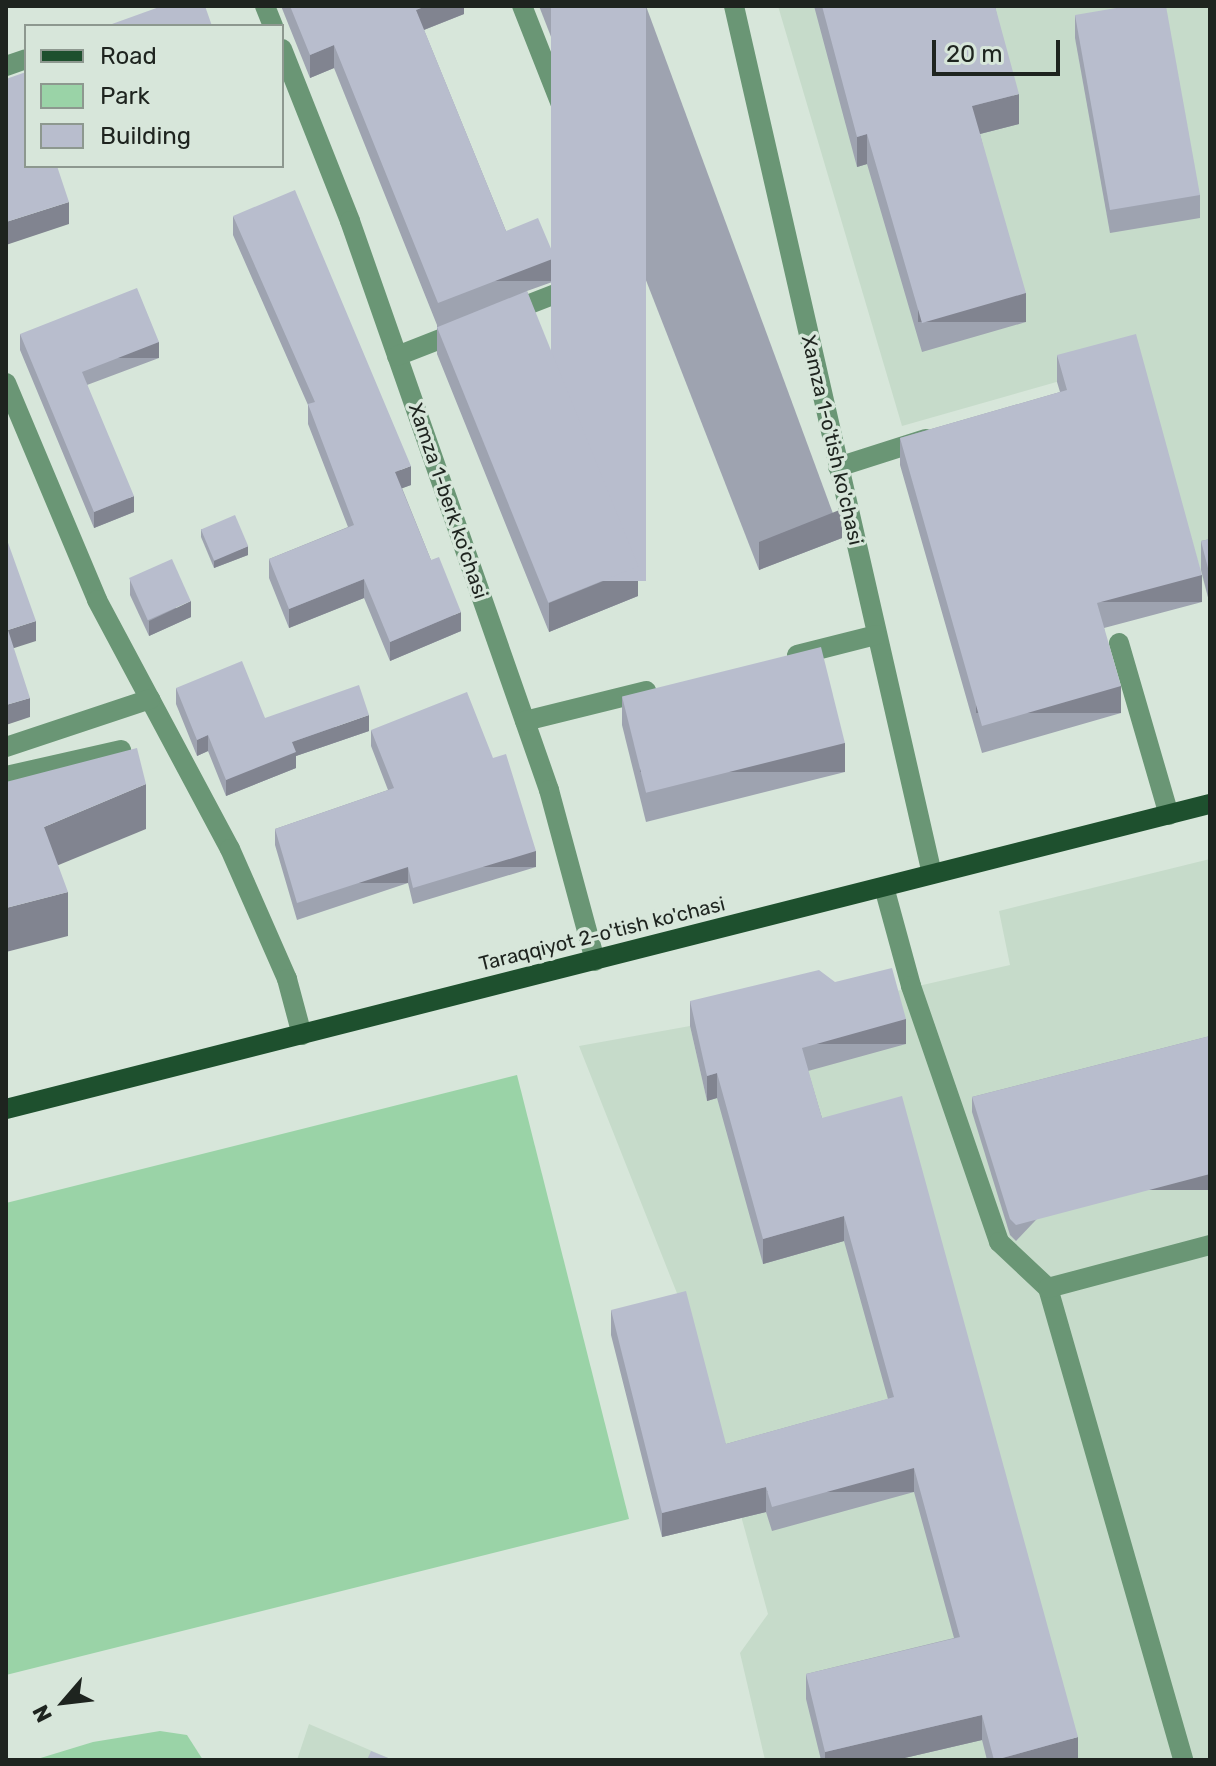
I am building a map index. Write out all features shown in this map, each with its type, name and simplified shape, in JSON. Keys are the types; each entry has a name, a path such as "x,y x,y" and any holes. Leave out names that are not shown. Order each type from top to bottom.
{"main road":[{"name":"Taraqqiyot 2-o'tish ko'chasi","path":"6,1109 1210,804"}],"lane":[{"path":"397,356 625,267 522,6"},
{"name":"Xamza 1-o'tish ko'chasi","path":"734,6 932,874"},
{"name":"Xamza 1-berk ko'chasi","path":"284,54 397,356 525,721 595,961"},
{"path":"6,383 97,600 230,849 287,979 302,1035"},
{"path":"838,467 945,434"},
{"path":"770,661 876,635"},
{"path":"1119,643 1169,815"},
{"path":"525,721 663,687"},
{"path":"6,747 150,699"},
{"path":"6,776 121,750"},
{"path":"884,887 911,986 999,1242 1048,1288 1183,1760"},
{"path":"1048,1288 1210,1245"}],"shaded area":[{"path":"778,6 1210,6 1210,605 1141,358 902,426"},
{"path":"1210,859 1210,1760 765,1760 740,1653 768,1614 686,1316 579,1046 690,1026 707,1101 849,1058 892,992 1010,965 999,911"},
{"path":"309,1724 393,1760 297,1760"}],"green space":[{"path":"517,1075 629,1519 6,1675 6,1203"},
{"path":"160,1731 187,1735 203,1760 34,1760 93,1742"}],"building":[{"path":"162,6 205,6 211,24 112,24"},
{"path":"290,6 426,6 416,10 506,231 538,218 555,258 438,303 334,45 310,55"},
{"path":"551,6 646,6 646,581 551,581"},
{"path":"822,6 995,6 1019,94 972,106 1026,293 922,323 867,134 857,137"},
{"path":"1128,6 1166,6 1200,195 1110,210 1075,15"},
{"path":"24,73 24,168 58,168 69,202 6,222 6,79"},
{"path":"295,190 411,466 395,472 431,560 439,557 461,612 390,642 364,579 289,609 269,559 354,525 308,404 315,402 233,216"},
{"path":"137,288 159,342 82,372 134,496 94,512 20,334"},
{"path":"527,291 638,566 548,603 437,327"},
{"path":"1136,334 1202,575 1097,603 1121,686 982,726 900,438 1067,390 1057,355"},
{"path":"235,515 248,546 214,561 201,529"},
{"path":"6,537 36,621 8,630 30,698 6,705"},
{"path":"1210,539 1210,576 1201,541"},
{"path":"172,559 191,601 148,620 129,578"},
{"path":"821,647 845,743 646,793 622,697"},
{"path":"242,661 265,718 359,685 369,715 292,742 296,752 226,780 208,735 197,740 176,688"},
{"path":"467,692 493,758 506,754 536,851 413,888 408,867 297,903 275,829 394,788 371,730"},
{"path":"137,748 146,784 44,827 68,892 6,908 6,782"},
{"path":"892,968 906,1019 802,1048 822,1118 902,1096 1078,1737 995,1760 982,1715 825,1752 806,1674 960,1637 914,1468 772,1507 766,1487 662,1513 611,1310 686,1291 726,1444 894,1397 844,1216 763,1239 717,1073 707,1076 690,1001 819,970 835,982"},
{"path":"1210,1036 1210,1174 1016,1225 1010,1219 972,1097"},
{"path":"371,1751 393,1760 367,1760"}]}
